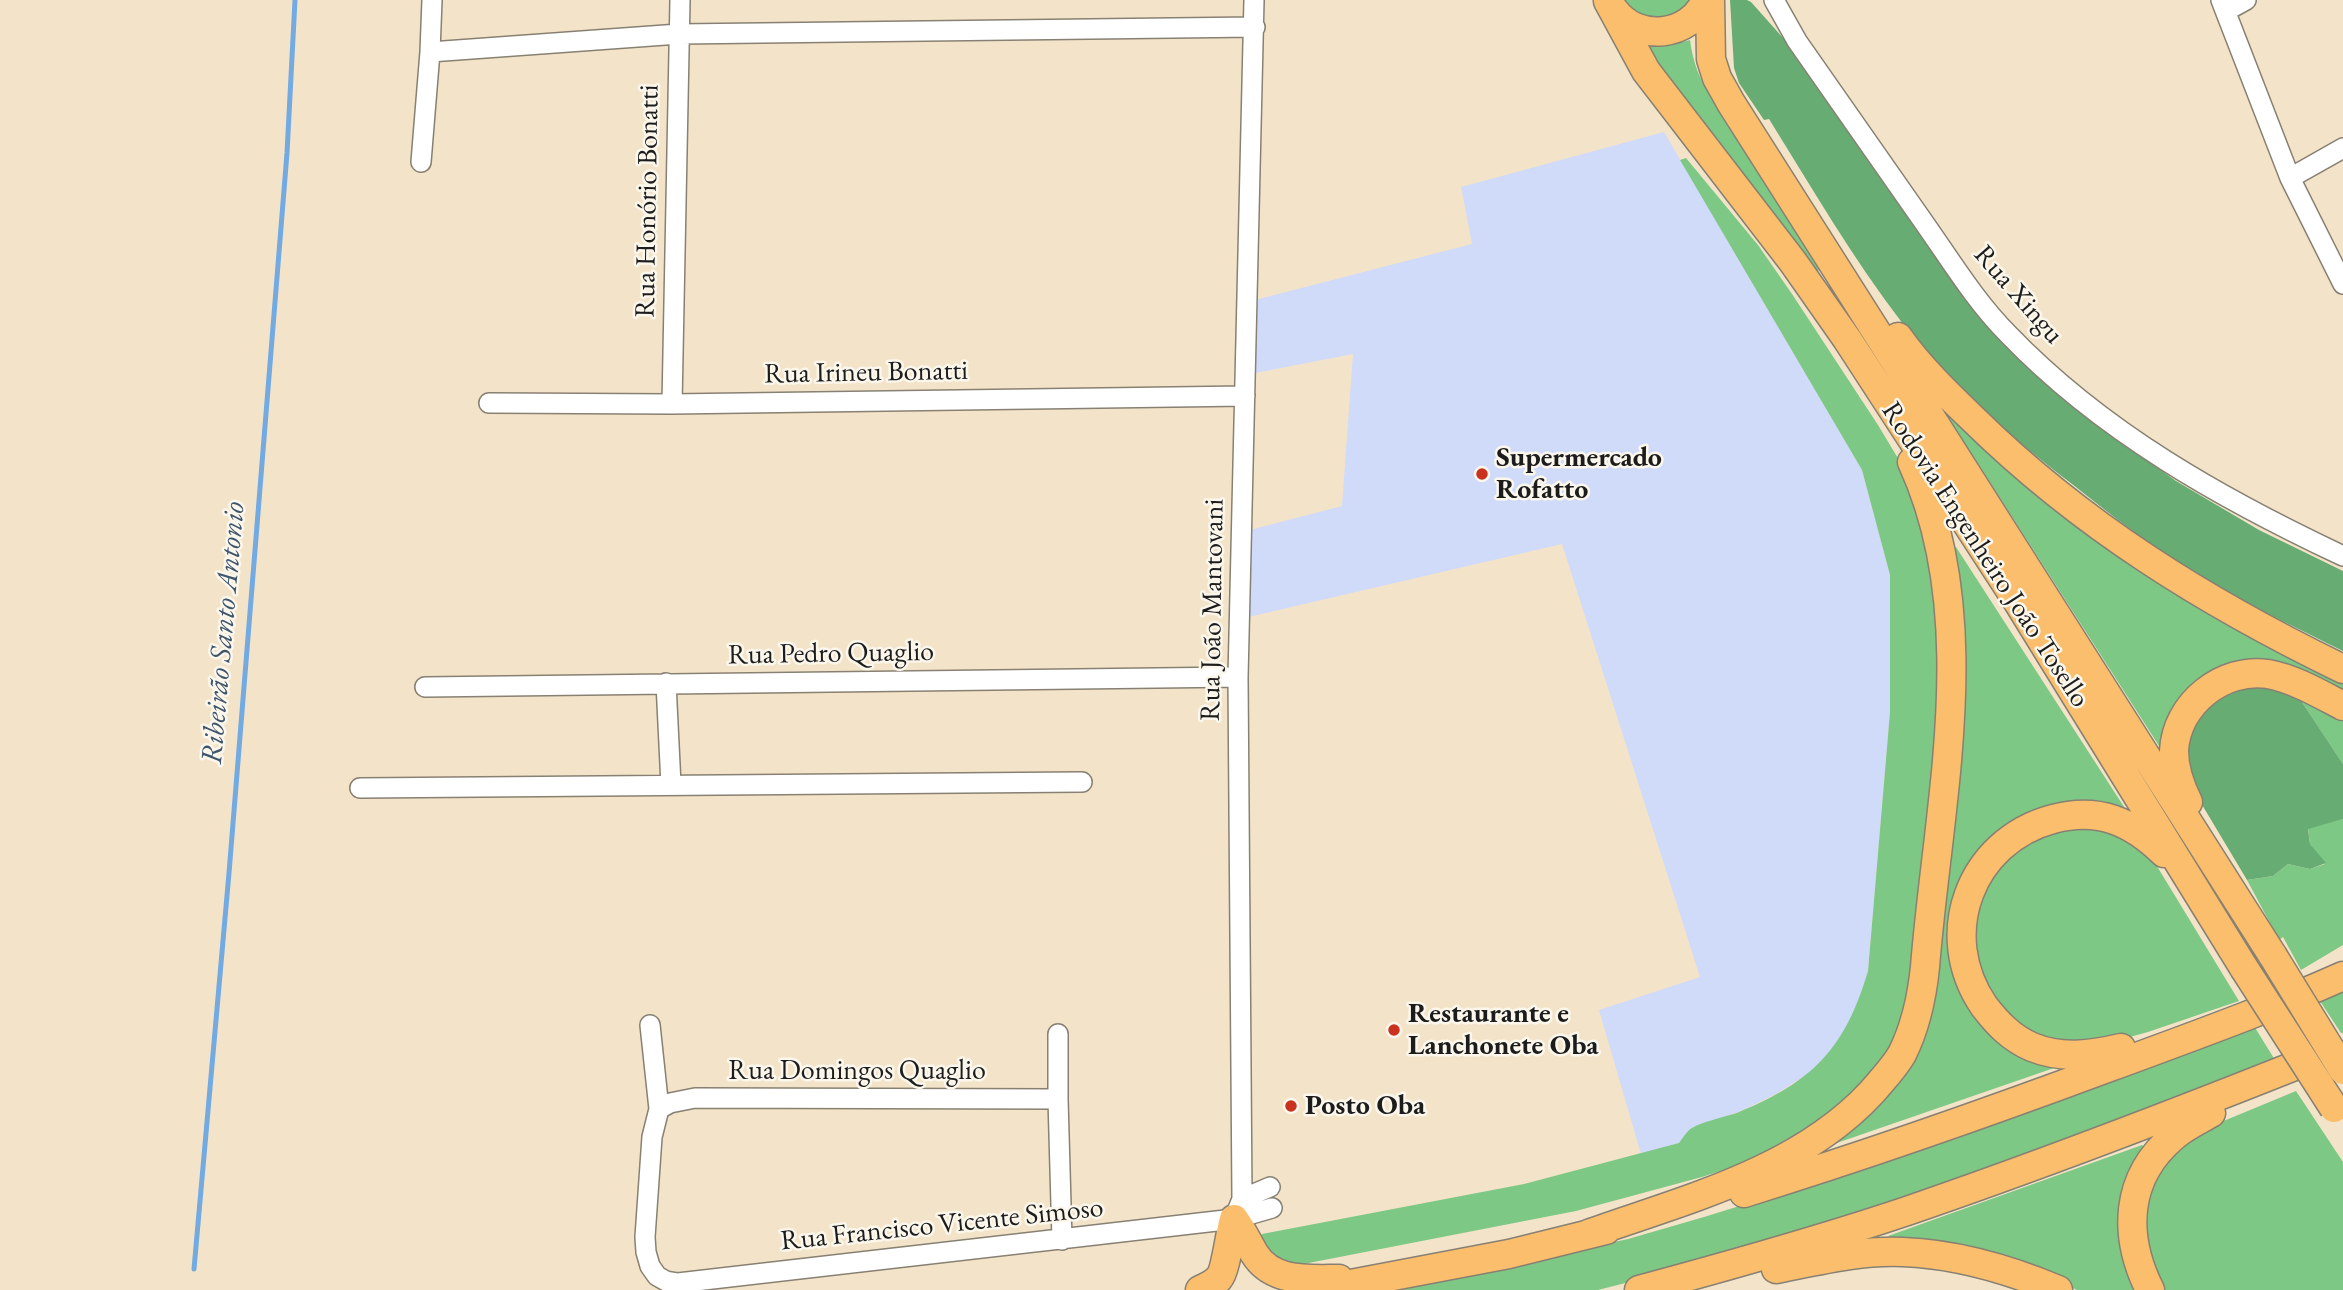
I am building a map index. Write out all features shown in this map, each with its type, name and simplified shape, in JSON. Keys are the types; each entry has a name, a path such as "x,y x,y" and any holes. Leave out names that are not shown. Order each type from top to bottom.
{"highway":[{"name":"Rodovia Engenheiro João Tosello","path":"1608,1 1629,24 1657,32 1671,31 1684,25 1696,16 1708,0"},
{"name":"Rodovia Engenheiro João Tosello","path":"1708,0 1711,59 1717,78 2343,1070"},
{"name":"Rodovia Engenheiro João Tosello","path":"1608,1 1646,71 1793,262 1847,339 2018,602 2338,1115"},
{"path":"1766,157 1906,349 1959,405 2029,472 2141,557 2281,639 2343,670"},
{"path":"1588,1234 1724,1185 1771,1165 1813,1142 1840,1122 1882,1080 1901,1056 1913,1029 1926,967 1949,727 1952,642 1949,609 1932,510 1900,437 1847,339"},
{"path":"2266,945 2183,791 2175,770 2174,749 2179,731 2186,713 2212,685 2250,674 2267,674 2291,681 2343,706"},
{"path":"2227,940 2168,857 2146,836 2123,822 2095,814 2068,815 2040,822 2014,835 1994,852 1979,872 1967,897 1962,922 1962,947 1968,973 1979,998 2011,1036 2033,1048 2057,1054 2086,1056 2239,1020"},
{"path":"1318,1290 1509,1254 1706,1205 2016,1102 2239,1020 2342,977"},
{"path":"1639,1290 1806,1243 1903,1212 2103,1140 2343,1047"},
{"path":"2150,1290 2137,1258 2131,1219 2134,1195 2150,1163 2175,1135 2283,1071"},
{"path":"1238,1209 1254,1254 1267,1268 1292,1279 1377,1279"},
{"path":"1200,1290 1219,1278 1224,1269 1228,1239 1238,1209"},
{"path":"1674,1290 1825,1259 1901,1252 1938,1255 1988,1265 2058,1290"}],"street":[{"path":"421,162 432,0"},
{"name":"Rua Honório Bonatti","path":"672,404 680,0"},
{"name":"Rua João Mantovani","path":"1238,1209 1238,677 1254,0"},
{"name":"Rua Xingu","path":"1774,0 1797,41 1967,284 2006,333 2053,377 2127,434 2180,470 2272,522 2343,556"},
{"path":"2246,0 2223,6 2290,178 2343,284"},
{"path":"430,52 679,34 1255,26"},
{"path":"2290,178 2343,148"},
{"name":"Rua Irineu Bonatti","path":"489,403 672,404 1245,396"},
{"name":"Rua Pedro Quaglio","path":"425,687 1238,677"},
{"path":"666,684 671,785"},
{"path":"360,788 1082,782"},
{"path":"650,1025 659,1109"},
{"path":"1058,1034 1062,1240"},
{"name":"Rua Domingos Quaglio","path":"659,1109 670,1103 695,1098 1058,1099"},
{"name":"Rua Francisco Vicente Simoso","path":"659,1109 652,1137 645,1237 648,1260 657,1276 666,1281 678,1283 1062,1240 1238,1209"},
{"path":"1238,1209 1270,1187"},
{"path":"1238,1209 1272,1208"}],"shaded area":[{"path":"1664,132 1862,470 1890,575 1890,712 1868,971 1858,1005 1845,1030 1825,1059 1811,1072 1776,1094 1741,1111 1690,1129 1679,1143 1641,1154 1599,1010 1700,977 1562,544 1240,619 1242,532 1342,506 1353,354 1245,375 1247,302 1472,244 1461,187"}],"green space":[{"path":"1620,0 1695,0 1680,16 1640,19"},
{"path":"1730,0 1751,2 1784,39 1981,319 2022,362 2106,431 2176,481 2259,530 2343,571 2343,651 2223,590 2154,546 2026,448 1982,410 1941,369 1903,324 1867,274 1769,119 1764,120 1739,83 1734,68"},
{"path":"1690,40 1703,84 1822,269 1815,272 1646,48 1648,45 1663,47"},
{"path":"1686,158 1758,245 1878,425 1902,465 1928,538 1943,674 1907,1014 1891,1050 1869,1083 1807,1134 1751,1161 1576,1211 1288,1267 1263,1247 1262,1234 1524,1184 1679,1143 1693,1127 1739,1112 1765,1100 1807,1074 1837,1041 1859,998 1868,971 1890,712 1890,575 1862,470 1680,160"},
{"path":"1929,387 1965,420 2343,677 2343,696 2290,671 2161,749"},
{"path":"1956,547 2128,813 1995,842 1956,971 2057,1067 1831,1145 1853,1126 1909,1055 1951,555"},
{"path":"2262,685 2296,693 2343,764 2343,819 2308,829 2310,844 2326,863 2310,869 2288,864 2273,876 2247,880 2192,788 2185,769 2192,726 2204,709 2228,691"},
{"path":"2296,693 2343,717 2343,764"},
{"path":"2343,819 2343,945 2301,970 2283,937 2279,940 2247,880 2273,876 2288,864 2310,869 2325,864 2310,844 2308,828"},
{"path":"2077,828 2120,835 2152,858 2239,1001 2104,1044 2051,1044 2004,1018 1970,951 1980,898 1991,877 2021,847 2058,831"},
{"path":"2343,986 2343,1033 2341,1033 2318,998"},
{"path":"2254,1026 2275,1060 2105,1128 1852,1215 1645,1278 1598,1290 1377,1290 1628,1239 1704,1217 2014,1118"},
{"path":"2296,1091 2343,1162 2343,1290 2160,1290 2139,1232 2152,1176 2197,1132"},
{"path":"2142,1145 2149,1150 2138,1290 2077,1290 2036,1271 1894,1241 1888,1236"}],"waterway":[{"name":"Ribeirão Santo Antonio","path":"194,1269 287,153 295,0"}],"place":[{"name":"Supermercado Rofatto","path":"1482,474"},
{"name":"Restaurante e Lanchonete Oba","path":"1394,1030"},
{"name":"Posto Oba","path":"1291,1106"}]}
